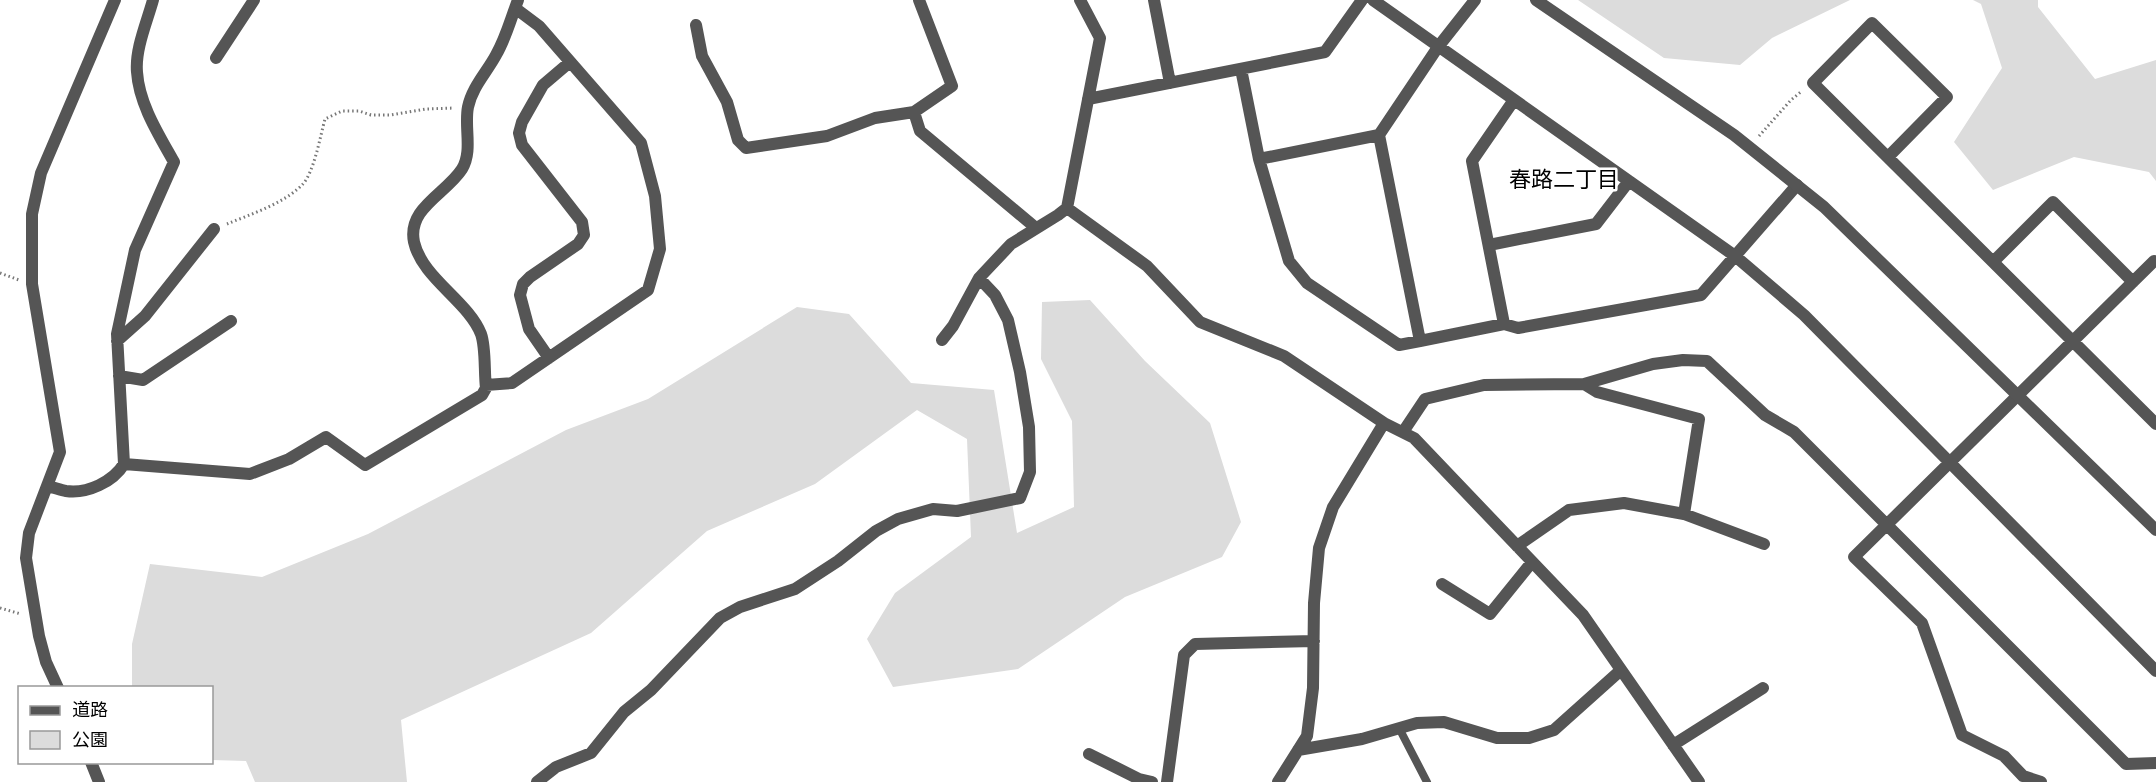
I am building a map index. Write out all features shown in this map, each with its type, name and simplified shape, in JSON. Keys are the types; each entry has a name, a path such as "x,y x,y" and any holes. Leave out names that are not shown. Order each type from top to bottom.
{"street":[{"path":"58,686 46,662 26,558 29,532 60,452 32,284 32,214 41,173 115,0"},
{"path":"47,486 67,491 91,488 119,473 124,464 117,334 135,250 174,162 154,126 142,95 137,72 139,54 153,0"},
{"path":"216,58 254,0"},
{"path":"696,25 702,56 727,102 738,140 746,148 827,136 875,118 914,112 952,86 919,0"},
{"path":"942,340 953,326 979,278 1011,244 1066,208 1100,38 1080,0"},
{"path":"1154,0 1170,83"},
{"path":"1088,99 1325,52 1362,0"},
{"path":"1373,0 1735,256 1804,315 2156,671"},
{"path":"1420,341 1379,135 1438,46 1475,0"},
{"path":"1536,0 1750,146 1824,207 2156,530"},
{"path":"124,464 250,474 289,459 326,437 365,465 482,395 486,385 481,335 474,322 423,262 414,242 415,226 419,213 462,170 467,156 468,108 472,94 497,53 517,4 641,143 656,196 660,249 648,290 512,383 486,385"},
{"path":"1888,157 1947,97 1872,23 1813,83 2156,424"},
{"path":"549,358 529,329 520,295 523,284 578,244 584,235 582,222 522,145 519,133 522,122 543,85 570,62"},
{"path":"1241,69 1259,159 1289,261 1307,283 1399,345 1504,324 1518,328 1701,295 1797,185"},
{"path":"1504,324 1472,160 1514,100"},
{"path":"914,112 920,131 1036,228"},
{"path":"1259,159 1379,135"},
{"path":"1489,245 1596,224 1629,181"},
{"path":"1993,262 2053,202 2133,282"},
{"path":"1066,208 1147,266 1200,322 1284,356 1384,423 1414,438 1582,615 1699,782"},
{"path":"117,341 146,316 214,229"},
{"path":"2041,782 2022,776 2004,756 1962,735 1922,623 1854,557 2154,261"},
{"path":"537,782 556,767 591,753 624,712 651,690 720,618 740,607 795,589 838,561 876,531 898,519 933,509 957,511 1020,498 1030,472 1029,427 1020,372 1008,320 995,295 979,278"},
{"path":"119,376 143,380 231,321"},
{"path":"1403,432 1425,399 1484,385 1584,384 1653,364 1683,360 1707,361 1765,415 1794,432 2126,764 2156,763"},
{"path":"1584,384 1597,392 1699,419 1684,514"},
{"path":"1278,782 1307,736 1313,688 1314,603 1319,548 1333,507 1384,423"},
{"path":"1517,546 1569,510 1624,503 1684,514 1764,544"},
{"path":"1442,584 1490,614 1532,561"},
{"path":"1167,782 1184,655 1196,644 1314,641"},
{"path":"1298,750 1362,739 1418,723 1444,722 1497,738 1529,738 1554,730 1621,670"},
{"path":"1673,745 1763,688"},
{"path":"1089,754 1139,779 1152,782"},
{"path":"92,764 101,782"}],"lane":[{"path":"1399,728 1427,782"}],"path":[{"path":"1750,146 1791,100 1813,83"},
{"path":"214,229 255,213 285,197 303,184 313,163 325,119 342,111 391,115 426,109 468,108"},
{"path":"0,608 36,619"}],"green space":[{"path":"1578,0 1850,0 1772,38 1740,65 1664,58"},
{"path":"1973,0 2038,0 2038,7 2095,79 2156,60 2156,181 2149,172 2074,157 1993,190 1954,142 2002,68 1981,4"},
{"path":"1090,300 1145,361 1210,423 1241,522 1222,557 1125,597 1018,669 893,687 867,639 895,593 971,537 967,439 917,410 815,484 707,531 591,633 401,720 407,782 255,782 246,761 213,760 213,686 132,686 132,644 150,564 262,577 368,534 566,430 648,399 797,307 849,314 911,383 994,390 1017,533 1074,507 1072,421 1041,359 1042,302"}],"district":[{"name":"春路二丁目","path":"1564,179"}]}
